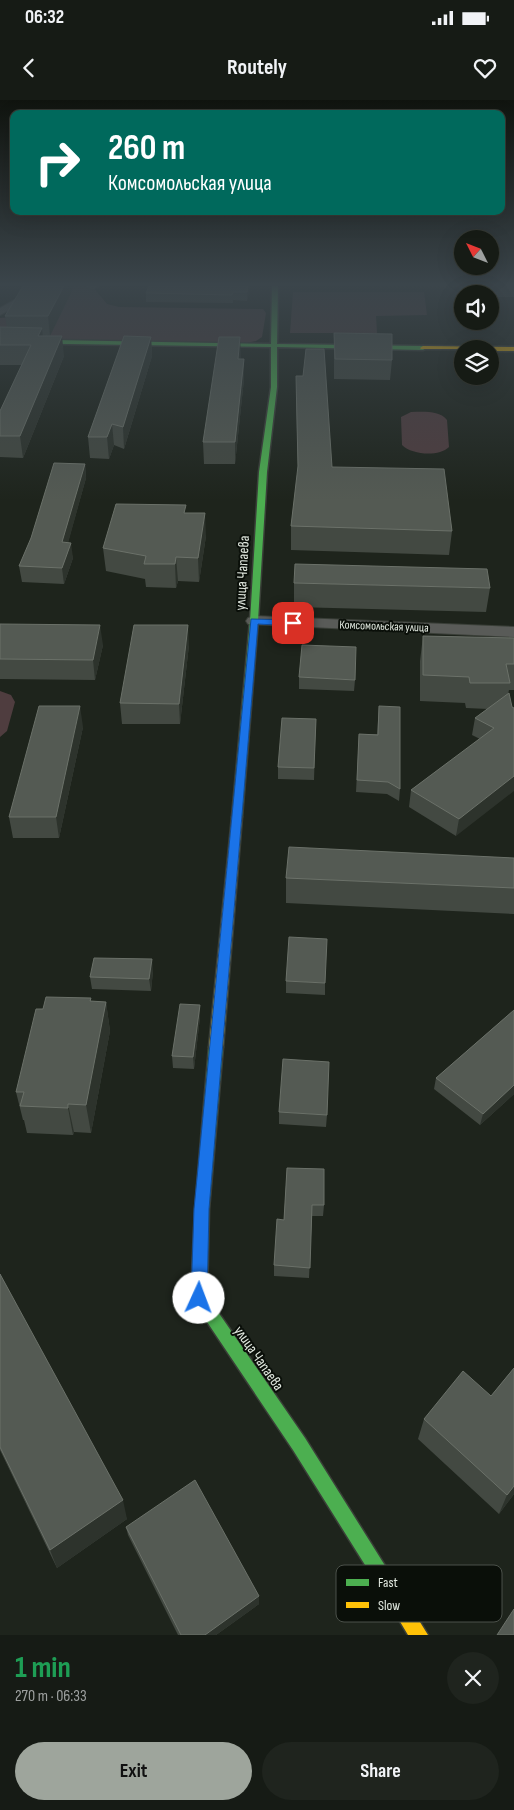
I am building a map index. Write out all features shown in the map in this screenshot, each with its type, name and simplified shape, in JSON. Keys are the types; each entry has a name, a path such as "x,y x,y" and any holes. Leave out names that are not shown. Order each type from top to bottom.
{"street":[{"name":"улица Чапаева","path":"275,358 274,387 262,472 254,621 202,1209 199,1298 299,1444 375,1565"},
{"name":"Комсомольская улица","path":"254,621 514,632"},
{"name":"улица Чапаева","path":"411,1622 419,1635"}],"shaded area":[{"path":"411,412 430,412 444,417 447,420 449,447 439,452 426,454 412,451 402,445 401,417"},
{"path":"0,691 11,695 15,702 7,731 0,737"}],"building":[{"path":"25,358 53,358 20,436 0,436 0,411"},
{"path":"116,358 145,358 123,427 112,424 107,437 88,437"},
{"path":"216,358 244,359 235,442 203,442"},
{"path":"305,358 325,358 332,467 444,469 452,531 291,526 298,466 296,376 303,376"},
{"path":"335,358 392,358 392,360"},
{"path":"54,463 85,464 62,542 71,543 62,568 19,566 31,538"},
{"path":"116,504 186,505 184,513 205,513 198,558 176,557 175,564 144,564 146,556 103,548"},
{"path":"295,564 487,569 490,588 294,583"},
{"path":"0,624 100,625 93,660 0,659"},
{"path":"134,625 188,625 179,704 120,703"},
{"path":"423,636 514,638 514,664 506,664 510,683 470,683 469,677 423,675"},
{"path":"302,645 356,647 355,680 299,677"},
{"path":"509,693 512,707 514,708 514,776 459,819 411,790 494,728 475,718"},
{"path":"39,706 80,706 56,817 9,817"},
{"path":"379,706 400,707 400,789 388,782 357,780 359,734 378,735"},
{"path":"282,718 316,719 314,768 278,767"},
{"path":"289,847 514,858 514,888 286,878"},
{"path":"289,937 327,939 325,983 286,981"},
{"path":"94,958 152,959 149,979 90,977"},
{"path":"46,997 91,998 90,1001 106,1002 86,1105 68,1104 68,1108 20,1106 24,1092 16,1092 36,1009 43,1009"},
{"path":"180,1004 200,1005 193,1057 172,1056"},
{"path":"514,1010 514,1085 483,1114 436,1078"},
{"path":"283,1059 329,1062 327,1115 279,1112"},
{"path":"287,1168 324,1169 324,1205 312,1205 310,1268 274,1265 277,1219 284,1220"},
{"path":"0,1274 123,1500 50,1550 0,1447"},
{"path":"514,1368 514,1486 507,1495 424,1419 463,1371 491,1396"},
{"path":"195,1480 259,1596 205,1635 181,1635 126,1527"},
{"path":"514,1609 514,1635 497,1635"}],"traffic: fast":[{"path":"237,817 254,621 263,472 274,387 274,358"},
{"path":"216,1047 202,1209 199,1298 299,1444 375,1565"}],"traffic: slow":[{"path":"216,1047 237,817"},
{"path":"411,1622 419,1635"}],"route":[{"path":"199,1298 202,1209 254,621 293,623"}]}
